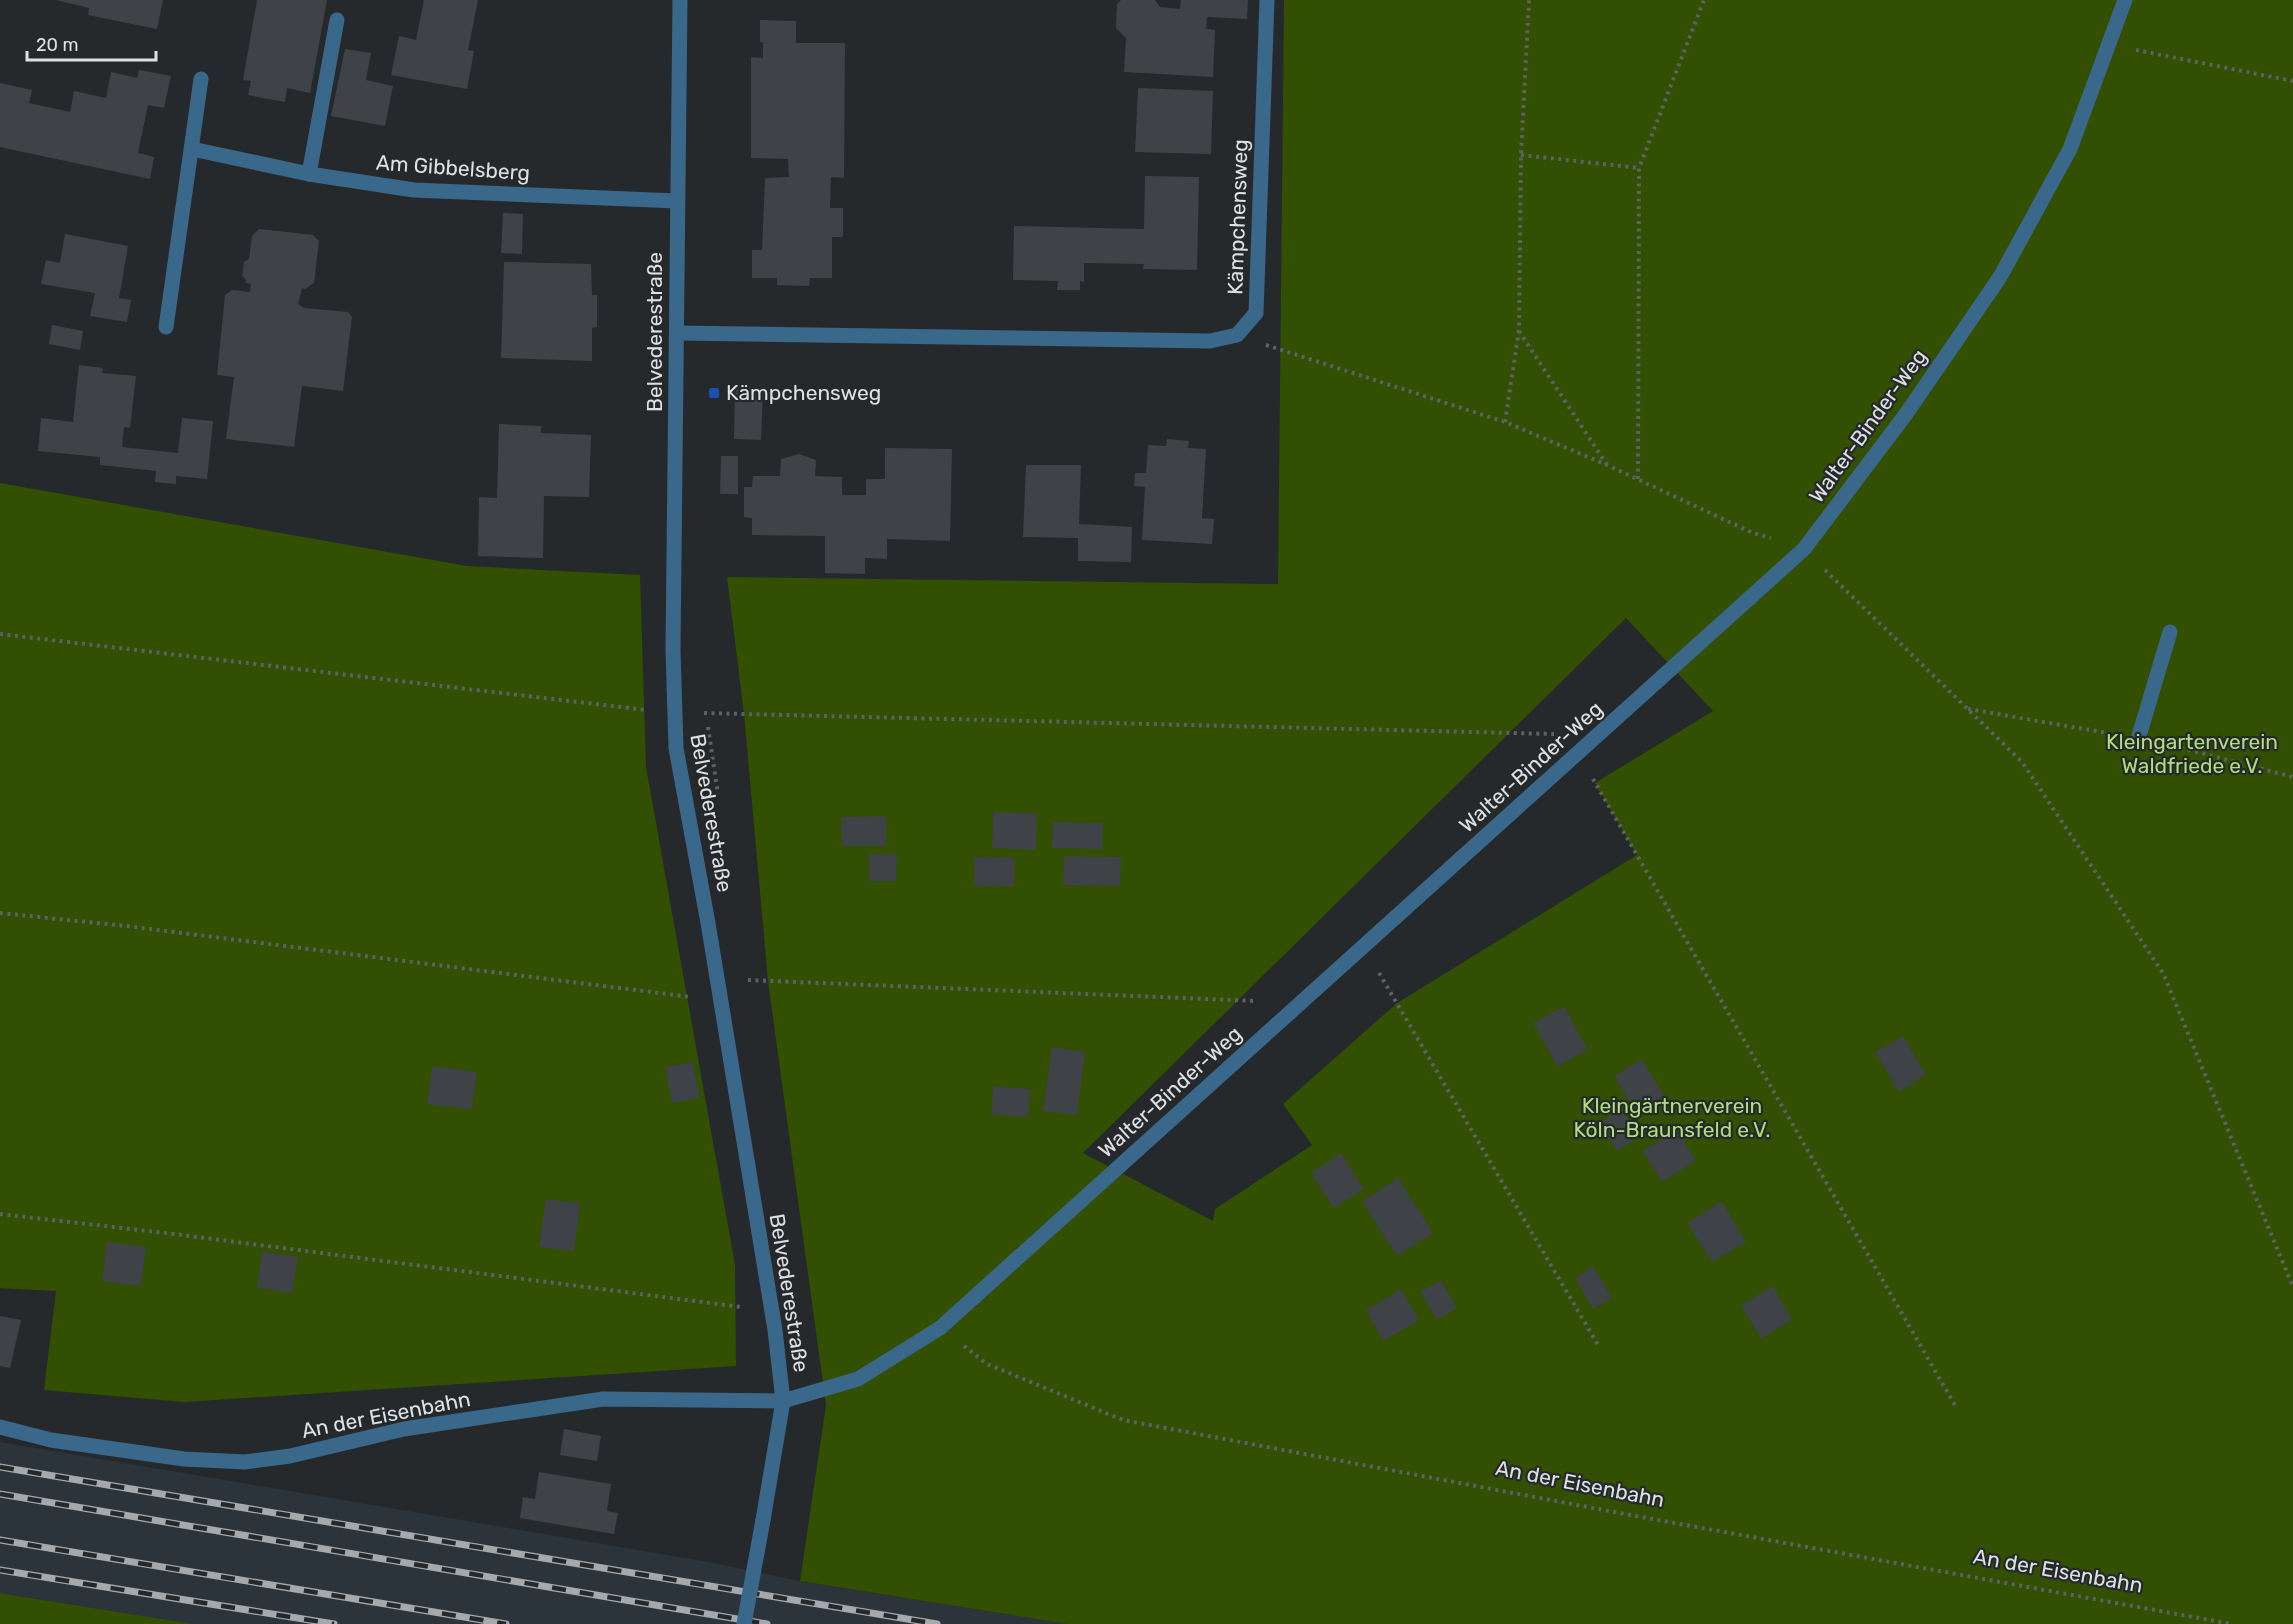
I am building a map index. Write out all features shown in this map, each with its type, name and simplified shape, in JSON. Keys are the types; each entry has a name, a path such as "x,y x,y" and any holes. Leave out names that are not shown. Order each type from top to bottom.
{"street":[{"name":"Belvederestraße","path":"680,0 673,650 676,748 721,1001 771,1310 783,1401 744,1624"},
{"name":"Kämpchensweg","path":"1237,335 1256,313 1267,0"},
{"name":"Walter-Binder-Weg","path":"783,1401 858,1378 940,1328 1804,549 1906,414 2000,277 2070,149 2125,0"},
{"path":"309,174 338,20"},
{"path":"165,327 201,79"},
{"name":"Am Gibbelsberg","path":"192,149 309,174 414,190 677,201"},
{"path":"677,333 1210,341 1237,335"},
{"path":"2138,739 2170,632"},
{"name":"An der Eisenbahn","path":"0,1427 51,1440 184,1459 245,1462 290,1456 404,1429 603,1399 783,1401"}],"path":[{"path":"1505,422 1519,330 1521,155 1528,0"},
{"path":"1638,480 1639,168 1704,0"},
{"path":"2109,45 2293,81"},
{"path":"1521,155 1639,168"},
{"path":"1519,330 1606,465"},
{"path":"1237,335 1505,422 1606,465 1753,533 1804,549 2022,762 2163,973 2293,1287"},
{"path":"0,634 675,713 1597,735"},
{"path":"1968,709 2155,741 2293,777"},
{"path":"1578,752 1956,1407"},
{"path":"0,913 162,930 721,1001"},
{"path":"1363,946 1598,1345"},
{"path":"717,979 1300,1003"},
{"path":"0,1214 186,1235 771,1310"},
{"name":"An der Eisenbahn","path":"940,1328 987,1364 1123,1420 2232,1624"}],"shaded area":[{"path":"0,1442 703,1561 800,1581 1067,1624 193,1624 0,1593"}],"green space":[{"path":"1284,0 2293,0 2293,1624 1067,1624 800,1581 826,1405 768,981 744,714 727,577 1278,584","holes":["1626,618 1713,711 1595,783 1637,855 1397,1003 1283,1104 1312,1145 1215,1209 1213,1221 1083,1153"]},
{"path":"0,483 467,566 640,575 646,767 735,1265 736,1366 184,1402 44,1390 56,1291 0,1288"},
{"path":"0,1593 193,1624 0,1624"}],"building":[{"path":"56,0 163,0 157,29 88,15 89,8"},
{"path":"257,0 327,0 310,93 287,88 285,102 248,95 251,81 243,80"},
{"path":"424,0 478,0 468,50 474,51 467,89 391,75 399,36 416,40"},
{"path":"1121,0 1155,0 1160,7 1180,9 1181,0 1248,0 1247,19 1207,17 1206,29 1215,30 1213,77 1124,72 1126,38 1116,28 1117,4"},
{"path":"760,20 796,21 796,43 845,43 844,178 831,177 830,208 843,208 843,237 832,237 832,278 810,278 809,286 777,285 777,278 752,278 752,250 762,250 765,178 789,177 788,159 751,158 751,57 763,58"},
{"path":"345,49 371,53 366,80 393,86 385,126 331,116"},
{"path":"139,70 171,76 164,108 148,105 138,153 154,157 150,179 0,147 0,83 32,90 29,103 70,112 74,91 106,98 111,72 137,78"},
{"path":"1138,88 1213,91 1211,154 1135,152"},
{"path":"1145,176 1199,177 1197,270 1143,269 1144,264 1084,263 1084,282 1080,281 1080,290 1057,290 1058,281 1013,280 1014,226 1144,229"},
{"path":"503,213 523,214 522,254 501,253"},
{"path":"259,229 313,235 319,241 314,283 305,289 302,288 298,304 304,308 348,312 352,317 343,391 302,386 294,447 226,439 234,377 217,375 225,295 232,290 250,292 251,284 246,283 242,276 244,262 249,259 252,236"},
{"path":"65,234 128,246 119,298 131,300 127,322 90,316 95,293 41,284 46,260 60,263"},
{"path":"504,262 591,264 592,295 597,295 597,327 592,328 592,361 501,358"},
{"path":"52,325 83,331 80,350 49,344"},
{"path":"79,365 103,368 102,373 136,376 130,428 124,427 122,447 178,453 182,418 213,421 207,479 176,476 176,484 155,482 156,471 100,465 100,457 38,451 41,418 73,422"},
{"path":"735,387 763,388 761,440 734,439"},
{"path":"499,424 541,426 541,433 591,435 589,497 544,496 543,558 478,556 479,497 497,498"},
{"path":"1167,439 1189,441 1188,448 1206,449 1202,518 1214,519 1212,544 1142,540 1145,487 1134,486 1135,473 1146,473 1148,445 1166,446"},
{"path":"885,448 952,449 950,541 887,539 887,559 865,558 865,574 825,573 825,536 752,535 752,518 744,517 744,487 752,487 753,476 780,476 781,459 799,454 816,460 815,476 842,477 842,495 866,495 866,479 885,479"},
{"path":"721,456 738,456 738,494 720,494"},
{"path":"1026,465 1081,465 1079,524 1132,527 1131,562 1078,561 1078,538 1023,537"},
{"path":"993,812 1037,813 1036,850 992,848"},
{"path":"886,816 886,846 842,846 841,817"},
{"path":"1053,822 1103,823 1102,849 1052,848"},
{"path":"869,854 897,854 896,881 869,881"},
{"path":"1064,856 1121,857 1120,886 1063,885"},
{"path":"974,857 1015,858 1014,887 974,886"},
{"path":"1564,1006 1588,1050 1557,1066 1533,1023"},
{"path":"1903,1036 1926,1075 1899,1092 1875,1052"},
{"path":"1052,1047 1085,1052 1077,1115 1043,1111"},
{"path":"1642,1059 1667,1101 1639,1117 1614,1076"},
{"path":"693,1062 700,1098 672,1103 665,1067"},
{"path":"432,1066 477,1072 472,1109 427,1104"},
{"path":"993,1086 1030,1089 1028,1117 991,1114"},
{"path":"1621,1109 1639,1137 1617,1151 1599,1124"},
{"path":"1677,1130 1696,1161 1662,1182 1642,1151"},
{"path":"1341,1153 1364,1189 1334,1208 1311,1173"},
{"path":"1398,1178 1433,1233 1397,1256 1362,1201"},
{"path":"546,1199 580,1203 574,1251 539,1247"},
{"path":"1722,1201 1746,1242 1712,1262 1687,1223"},
{"path":"107,1242 146,1247 141,1286 102,1281"},
{"path":"262,1251 298,1257 292,1293 257,1288"},
{"path":"1593,1266 1612,1298 1593,1309 1575,1278"},
{"path":"1441,1280 1457,1308 1437,1320 1420,1292"},
{"path":"1773,1286 1792,1320 1761,1339 1741,1305"},
{"path":"1401,1289 1419,1320 1383,1341 1366,1310"},
{"path":"0,1316 21,1320 10,1368 0,1366"},
{"path":"564,1429 601,1436 597,1461 560,1455"},
{"path":"539,1472 611,1484 607,1511 618,1513 614,1534 520,1518 523,1497 535,1499"}],"railway":[{"path":"0,1467 937,1624"},
{"path":"0,1494 767,1624"},
{"path":"0,1540 506,1624"},
{"path":"0,1570 334,1624"}],"place":[{"name":"Kämpchensweg","path":"714,393"}],"park label":[{"name":"Kleingartenverein Waldfriede e.V.","path":"2192,754"},
{"name":"Kleingärtnerverein Köln-Braunsfeld e.V.","path":"1672,1118"}]}
